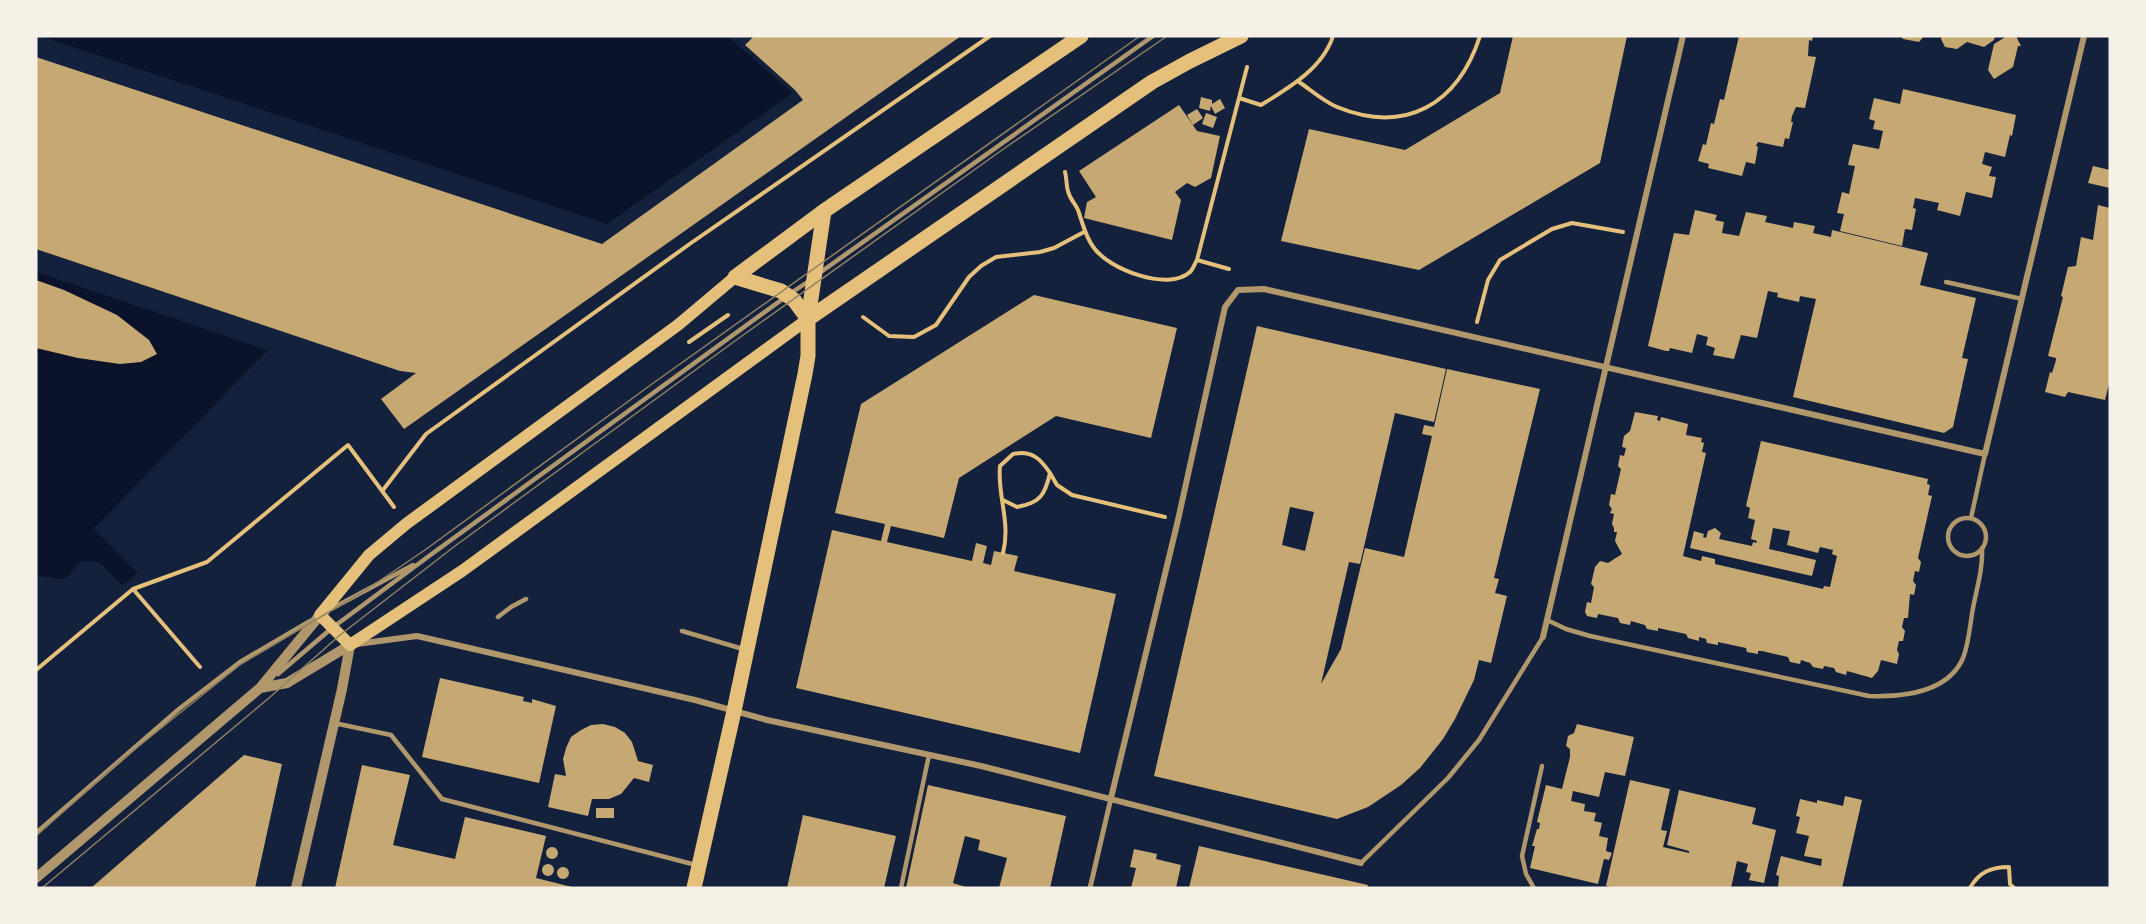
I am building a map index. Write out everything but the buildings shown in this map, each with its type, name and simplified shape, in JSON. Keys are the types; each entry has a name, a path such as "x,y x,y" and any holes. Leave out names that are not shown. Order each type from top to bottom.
{"main road":[{"path":"1081,36 824,211 735,277 678,325 406,524 369,555 320,615 350,645 462,571 808,319 1152,82 1241,36"},
{"path":"694,888 805,374 808,356 808,319 824,211"},
{"path":"735,277 759,283 788,296 808,319"}],"street":[{"path":"1543,637 1683,36"},
{"path":"1090,888 1178,520 1224,308 1238,290 1264,289 1985,454 2084,36"},
{"path":"36,878 260,688 320,615"},
{"path":"260,688 287,683 350,645 417,636 1111,798 1361,863"},
{"path":"296,888 350,645"}],"lane":[{"path":"260,688 332,628 429,556 814,277 1153,36"},
{"path":"1946,282 2022,299"},
{"path":"1971,518 1985,454"},
{"path":"1547,620 1577,633 1869,696 1892,697 1916,693 1938,684 1952,674 1962,658 1983,567 1982,548 1986,534 1983,527 1971,518 1956,521 1951,526 1948,540 1950,547 1962,556 1977,553 1982,548"},
{"path":"36,833 109,768 240,662 320,615 429,556"},
{"path":"498,617 526,599"},
{"path":"682,631 747,651"},
{"path":"1361,863 1448,778 1479,740 1543,637"},
{"path":"334,723 391,735 442,799 699,866"},
{"path":"901,888 929,755"},
{"path":"1534,888 1526,874 1522,856 1542,766"}],"path":[{"path":"383,490 426,434 691,243 990,36"},
{"path":"1239,98 1261,105 1299,82 1329,48 1333,36"},
{"path":"1299,82 1335,106 1356,113 1398,116 1419,112 1446,93 1458,81 1472,61 1480,36"},
{"path":"1065,172 1068,194 1077,208 1084,232 1096,251 1117,267 1150,278 1178,278 1190,272 1197,260 1247,68"},
{"path":"1474,337 1488,280 1500,260 1552,229 1572,223 1637,235"},
{"path":"863,317 889,336 914,337 936,325 969,277 981,266 996,257 1040,252 1054,248 1084,232"},
{"path":"1197,260 1229,269"},
{"path":"707,330 728,315"},
{"path":"36,670 133,589 207,562 348,445 394,507"},
{"path":"1003,553 1007,536 1004,500 1000,485 1000,466 1013,454 1020,452 1041,459 1058,485 1072,495 1178,520"},
{"path":"1004,500 1017,507 1031,504 1046,492 1050,472"},
{"path":"133,589 200,667"},
{"path":"1970,888 1978,877 1994,867 2008,867 2010,884 2014,888"}],"water":[{"path":"40,36 727,36 793,93 607,224"},
{"path":"36,272 268,350 94,528 138,573 122,585 99,562 81,561 65,579 36,576"}],"pier":[{"path":"38,37 607,224 604,226"},
{"path":"36,269 271,349 98,529 141,571 138,573 94,529 268,350 36,272"}],"tram line":[{"path":"36,836 120,761 241,664 366,590 425,550 652,384 1140,36"},
{"path":"42,888 269,698 340,635 455,546 739,338 1002,150 1167,36"}]}
